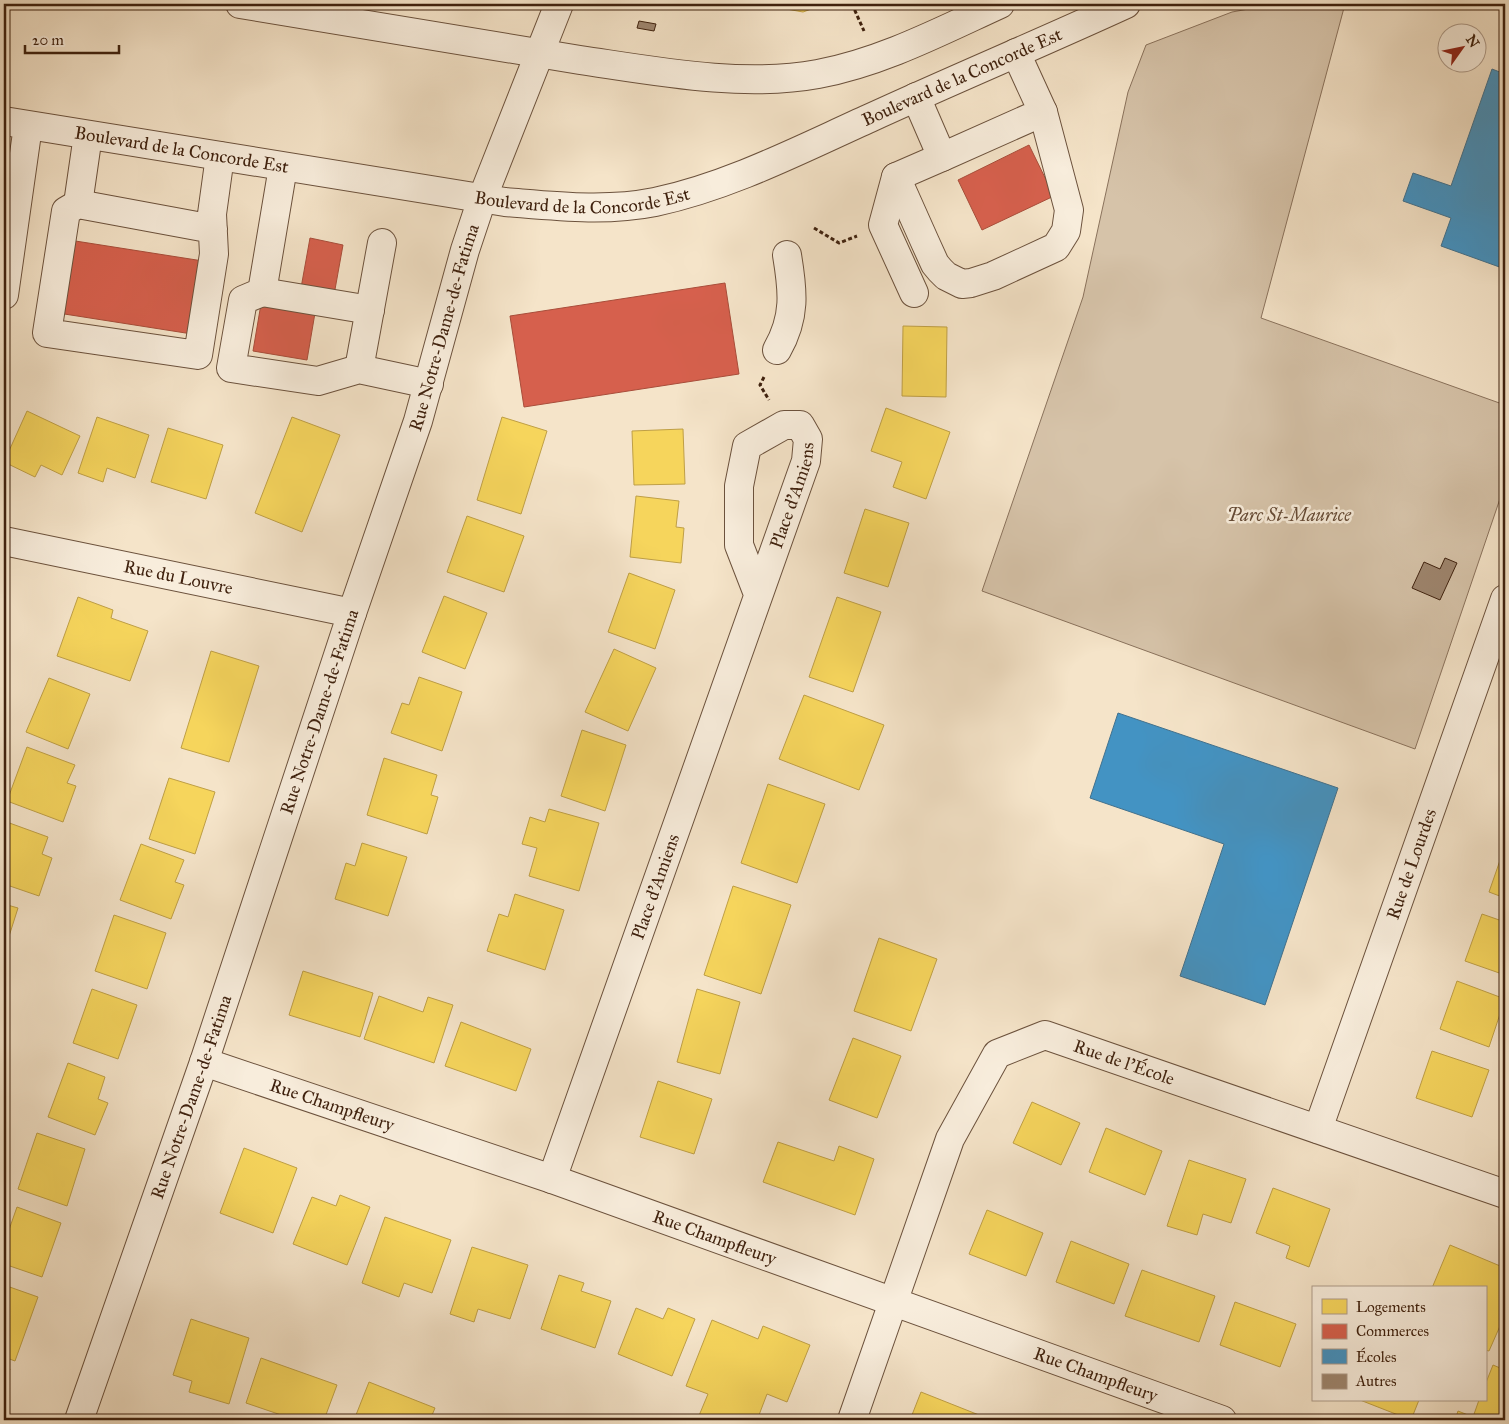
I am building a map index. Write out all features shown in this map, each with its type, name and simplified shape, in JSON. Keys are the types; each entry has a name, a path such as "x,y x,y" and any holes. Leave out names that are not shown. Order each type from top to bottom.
{"street":[{"path":"240,4 540,54 690,74 767,79 793,78 818,74 875,59 936,34 1000,4"},
{"name":"Rue Notre-Dame-de-Fatima","path":"79,1420 204,1062 352,613 405,459 429,384 465,250 482,199 559,4"},
{"name":"Boulevard de la Concorde Est","path":"16,124 482,199 561,208 592,208 654,202 684,195 752,170 1126,4"},
{"path":"896,177 935,264 946,276 962,284 972,283 993,276 1056,247 1066,231 1069,210 1067,199 1062,187 1043,112 1016,53"},
{"path":"916,97 942,157"},
{"path":"896,177 1043,112"},
{"path":"4,295 16,124"},
{"path":"78,204 88,135"},
{"path":"213,229 78,204 66,212 46,334 198,355 214,254 213,229 212,214 220,156"},
{"path":"262,292 283,167"},
{"path":"896,177 883,225 914,294"},
{"path":"359,369 382,244"},
{"path":"777,350 785,336 792,304 792,283 787,255"},
{"path":"370,310 262,292 244,300 232,368 318,382 359,369 429,384"},
{"name":"Place d'Amiens","path":"552,1179 806,461 808,438 800,426 784,424 748,446 739,486 739,545 758,594"},
{"name":"Rue du Louvre","path":"5,546 352,613"},
{"name":"Rue de Lourdes","path":"1318,1129 1505,598"},
{"name":"Rue de l'École","path":"852,1420 950,1139 997,1054 1045,1035 1505,1194"},
{"name":"Rue Champfleury","path":"204,1062 552,1179 1222,1420"}],"path":[{"path":"852,4 864,31"},
{"path":"814,228 839,243 883,225"},
{"path":"760,385 772,405"}],"green space":[{"name":"Parc St-Maurice","path":"1276,4 1345,4 1261,318 1505,405 1505,484 1415,749 982,591 1083,297 1128,92 1146,45 1232,12"}],"building: Logements":[{"path":"759,4 825,4 803,12"},
{"path":"903,326 947,327 946,397 902,396"},
{"path":"886,408 950,432 926,499 893,487 902,462 871,451"},
{"path":"27,411 80,436 62,475 41,465 35,477 4,462"},
{"path":"97,417 149,435 135,478 107,468 103,482 78,473"},
{"path":"292,417 340,435 302,532 255,513"},
{"path":"502,417 547,431 521,514 477,500"},
{"path":"168,428 223,445 206,499 151,482"},
{"path":"683,429 685,484 634,485 632,431"},
{"path":"636,496 679,501 676,527 684,528 681,563 630,557"},
{"path":"865,509 909,523 888,587 844,573"},
{"path":"467,516 524,536 504,592 447,572"},
{"path":"629,573 675,590 655,649 608,632"},
{"path":"444,596 487,613 465,669 422,652"},
{"path":"78,597 113,610 111,618 148,631 130,681 57,656"},
{"path":"837,597 881,612 853,692 809,677"},
{"path":"614,649 656,668 628,731 585,712"},
{"path":"211,651 259,666 229,762 181,748"},
{"path":"419,677 462,692 442,751 391,733 402,703 409,705"},
{"path":"49,678 90,694 68,749 26,732"},
{"path":"804,695 884,725 859,790 779,759"},
{"path":"582,730 626,745 605,811 561,796"},
{"path":"27,747 75,765 67,783 76,786 63,822 7,801"},
{"path":"384,758 437,775 431,795 438,797 427,834 367,815"},
{"path":"169,778 215,792 195,854 149,839"},
{"path":"768,784 825,804 797,883 741,863"},
{"path":"549,809 599,823 579,891 529,876 537,848 522,844 530,817 545,822"},
{"path":"4,821 48,837 42,854 52,858 39,896 4,884"},
{"path":"362,843 407,857 388,916 335,899 346,863 355,866"},
{"path":"141,844 184,860 175,882 184,885 171,919 120,900"},
{"path":"1505,846 1505,898 1489,892"},
{"path":"733,886 791,905 761,994 704,975"},
{"path":"515,894 564,910 545,970 487,951 499,914 508,917"},
{"path":"4,904 18,908 4,952"},
{"path":"1482,914 1505,922 1505,975 1465,961"},
{"path":"114,915 166,933 147,989 95,971"},
{"path":"879,938 937,959 911,1031 854,1011"},
{"path":"303,971 373,993 360,1037 289,1015"},
{"path":"1457,981 1505,999 1489,1047 1440,1029"},
{"path":"92,989 137,1005 118,1059 73,1043"},
{"path":"697,989 740,1002 720,1074 677,1062"},
{"path":"379,996 423,1012 428,997 453,1005 434,1063 364,1039"},
{"path":"461,1022 531,1049 516,1091 445,1066"},
{"path":"853,1038 901,1056 877,1118 829,1100"},
{"path":"1432,1051 1489,1070 1472,1117 1416,1098"},
{"path":"68,1063 105,1077 98,1099 108,1103 95,1135 48,1117"},
{"path":"658,1081 712,1099 694,1154 640,1137"},
{"path":"1032,1102 1080,1123 1061,1165 1013,1143"},
{"path":"1106,1128 1162,1151 1145,1195 1089,1172"},
{"path":"37,1133 85,1149 67,1206 18,1189"},
{"path":"778,1142 834,1161 839,1146 874,1159 855,1215 763,1182"},
{"path":"244,1148 297,1168 273,1233 220,1213"},
{"path":"1189,1160 1246,1179 1231,1223 1203,1214 1197,1235 1167,1226"},
{"path":"1273,1188 1330,1209 1309,1267 1286,1258 1290,1246 1256,1233"},
{"path":"340,1195 370,1207 347,1265 293,1244 312,1197 336,1206"},
{"path":"17,1207 61,1223 42,1277 4,1264 4,1244"},
{"path":"987,1210 1043,1233 1026,1276 969,1254"},
{"path":"385,1217 451,1240 432,1293 404,1283 399,1297 362,1283"},
{"path":"1071,1241 1129,1264 1114,1304 1056,1282"},
{"path":"1450,1245 1505,1268 1505,1328 1500,1326 1489,1351 1486,1350 1486,1286 1433,1286"},
{"path":"472,1247 528,1265 510,1319 478,1309 474,1322 450,1314"},
{"path":"1142,1270 1215,1296 1199,1342 1125,1316"},
{"path":"559,1275 584,1283 581,1291 611,1301 595,1348 541,1329"},
{"path":"4,1285 38,1297 15,1361 4,1357"},
{"path":"1235,1302 1296,1324 1280,1367 1220,1345"},
{"path":"636,1308 663,1319 668,1308 695,1319 672,1376 618,1354"},
{"path":"191,1319 249,1338 229,1404 189,1392 192,1381 173,1375"},
{"path":"712,1320 758,1339 763,1326 810,1345 787,1402 767,1394 759,1415 772,1420 704,1420 698,1418 708,1394 686,1386"},
{"path":"261,1358 337,1385 324,1420 289,1420 290,1418 246,1403"},
{"path":"1493,1365 1505,1370 1505,1420 1455,1420 1458,1411 1473,1417 1478,1402 1486,1402 1486,1382"},
{"path":"4,1366 10,1369 4,1386"},
{"path":"369,1382 435,1408 430,1420 354,1420"},
{"path":"921,1392 979,1415 977,1420 910,1420"},
{"path":"1365,1402 1418,1402 1411,1420"}],"building: Commerces":[{"path":"1029,145 1054,196 982,230 958,180"},
{"path":"310,238 343,245 334,295 301,288"},
{"path":"69,240 203,261 192,334 58,313"},
{"path":"725,283 739,374 524,407 510,316"},
{"path":"262,298 316,307 307,360 253,351"}],"building: Écoles":[{"path":"1492,69 1505,74 1505,269 1441,246 1451,218 1403,201 1413,173 1451,186"},
{"path":"1118,713 1338,788 1265,1005 1180,976 1224,844 1090,798"}],"building: Autres":[{"path":"639,21 656,24 654,31 637,28"},
{"path":"1445,558 1457,563 1440,600 1412,588 1424,562 1440,569"}]}
